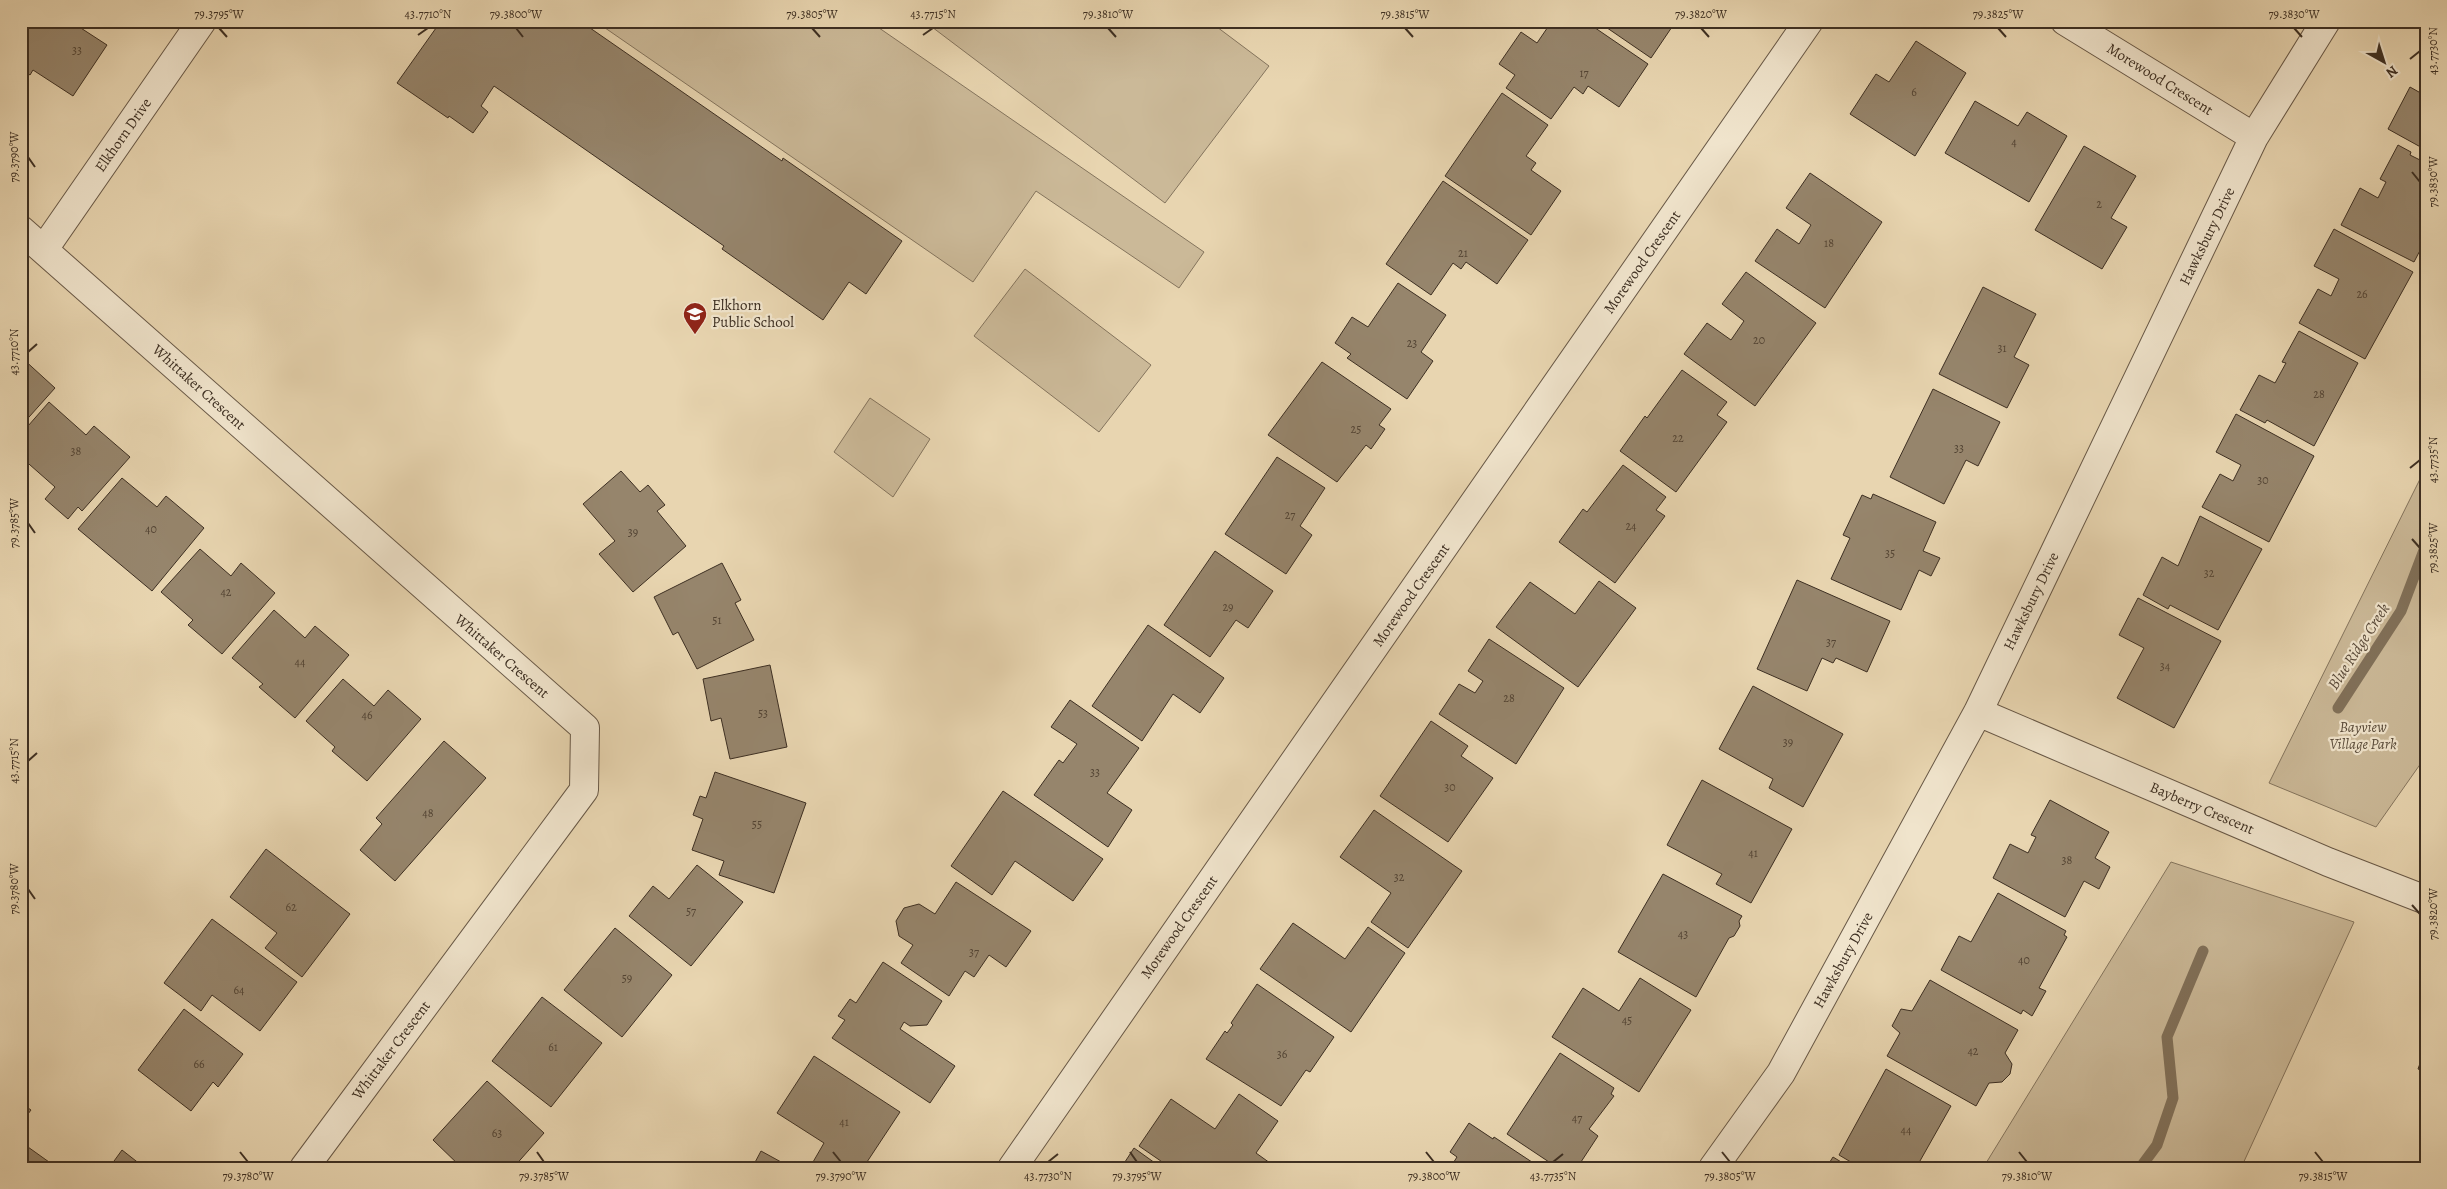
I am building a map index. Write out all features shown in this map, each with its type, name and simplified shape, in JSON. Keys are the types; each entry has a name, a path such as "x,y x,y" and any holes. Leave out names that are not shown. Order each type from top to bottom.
{"street":[{"name":"Elkhorn Drive","path":"44,249 202,21"},
{"name":"Morewood Crescent","path":"1012,1168 1809,21"},
{"name":"Morewood Crescent","path":"2065,21 2254,138"},
{"name":"Hawksbury Drive","path":"1713,1168 1781,1073 1978,712 2254,138 2326,21"},
{"name":"Whittaker Crescent","path":"21,230 584,728 584,790 304,1168"},
{"name":"Bayberry Crescent","path":"1978,712 2301,850 2426,900"}],"green space":[{"path":"595,21 869,21 1204,252 1179,288 1036,191 973,282"},
{"path":"924,21 1209,21 1269,66 1165,203"},
{"path":"1025,269 1151,365 1099,432 974,336"},
{"path":"870,398 930,439 893,497 834,452"},
{"name":"Bayview Village Park","path":"2426,467 2426,756 2376,827 2269,783"},
{"path":"2171,862 2354,922 2241,1168 1983,1168"}],"building":[{"path":"21,21 70,21 107,45 73,96 33,70 30,75 21,69"},
{"path":"441,21 580,21 782,161 783,158 902,241 866,294 849,282 823,320 722,249 724,246 494,86 481,106 488,112 473,133 397,83"},
{"path":"1552,21 1585,21 1648,64 1619,107 1588,86 1583,94 1574,87 1551,119 1506,88 1515,75 1499,64 1521,32 1537,43"},
{"path":"1597,21 1676,21 1651,58"},
{"path":"1916,41 1966,73 1915,156 1850,114 1876,74 1889,82"},
{"path":"2410,87 2426,96 2426,150 2388,129"},
{"path":"1502,93 1548,125 1526,156 1536,163 1531,170 1561,191 1531,235 1445,176"},
{"path":"1975,101 2018,126 2027,112 2067,136 2029,202 1945,153"},
{"path":"2398,145 2411,152 2410,155 2426,163 2426,239 2414,262 2341,225 2360,188 2378,198 2386,182 2380,179"},
{"path":"2084,146 2136,176 2111,218 2127,227 2102,269 2035,230"},
{"path":"1810,173 1882,222 1825,308 1755,261 1777,229 1799,244 1811,225 1786,208"},
{"path":"1443,181 1528,240 1497,284 1466,262 1461,269 1453,263 1431,295 1386,264"},
{"path":"2334,229 2413,272 2365,359 2299,323 2318,289 2331,296 2339,279 2314,266"},
{"path":"1746,272 1816,323 1755,406 1684,354 1707,323 1731,340 1744,321 1722,304"},
{"path":"1398,283 1446,315 1421,352 1433,361 1407,399 1347,358 1351,354 1335,343 1352,317 1368,327"},
{"path":"1983,287 2036,314 2014,357 2029,365 2007,408 1939,374"},
{"path":"2299,331 2358,363 2314,446 2267,420 2265,423 2240,410 2259,375 2275,383 2286,363 2282,362"},
{"path":"21,357 55,388 21,426"},
{"path":"1322,362 1391,409 1379,425 1385,429 1371,449 1366,445 1337,482 1268,435"},
{"path":"1682,370 1727,402 1717,415 1727,422 1676,492 1620,451"},
{"path":"1933,389 2000,422 1978,466 1966,460 1944,504 1890,477"},
{"path":"49,402 86,435 94,426 130,457 82,511 78,507 68,519 45,499 55,487 21,457 21,434"},
{"path":"2236,414 2314,456 2269,542 2202,507 2220,474 2233,481 2241,465 2216,452"},
{"path":"1277,457 1325,488 1300,526 1312,535 1286,574 1225,534"},
{"path":"1623,465 1666,497 1656,510 1665,516 1615,583 1559,542 1583,509 1587,512"},
{"path":"621,471 640,492 648,485 665,505 657,511 686,546 633,592 599,554 615,541 583,504"},
{"path":"122,478 157,507 166,496 204,528 152,591 78,529"},
{"path":"1873,494 1936,522 1923,551 1940,558 1931,576 1919,570 1901,610 1831,579 1850,538 1843,535 1862,495 1871,499"},
{"path":"2200,516 2262,549 2218,630 2170,605 2168,609 2143,595 2162,557 2178,566"},
{"path":"200,549 231,576 241,563 275,593 222,654 188,625 193,620 161,592"},
{"path":"1215,551 1273,591 1248,628 1236,620 1210,657 1164,625"},
{"path":"722,563 741,600 735,603 754,640 697,669 678,632 673,635 654,597"},
{"path":"1797,580 1890,621 1867,672 1836,658 1833,663 1822,658 1807,691 1757,669"},
{"path":"1599,581 1636,608 1578,687 1496,627 1530,582 1575,614"},
{"path":"2138,598 2221,641 2174,728 2117,698 2144,648 2119,635"},
{"path":"274,610 305,638 315,626 349,655 295,718 259,687 263,684 232,658"},
{"path":"1148,625 1224,678 1200,713 1173,694 1142,741 1092,706"},
{"path":"1489,639 1564,688 1516,764 1439,714 1459,684 1475,693 1483,681 1468,671"},
{"path":"770,665 787,747 730,759 721,718 711,721 703,679"},
{"path":"343,679 374,706 388,690 421,719 367,781 332,751 335,747 306,721"},
{"path":"1753,686 1843,734 1803,807 1769,788 1773,779 1719,749"},
{"path":"1070,700 1139,748 1107,793 1132,810 1108,847 1034,795 1059,760 1063,763 1077,744 1051,727"},
{"path":"1431,721 1468,746 1461,756 1493,778 1448,842 1380,796"},
{"path":"444,741 486,778 395,881 360,850 382,824 376,818"},
{"path":"715,772 806,803 774,893 719,875 724,861 692,850 703,819 693,815 700,796 706,798"},
{"path":"1702,780 1792,829 1751,903 1716,884 1722,874 1667,845"},
{"path":"1003,791 1103,859 1073,901 1015,861 992,895 951,866"},
{"path":"2050,800 2109,832 2095,858 2110,867 2099,889 2084,881 2065,917 1993,878 2010,844 2028,853 2036,837 2031,835"},
{"path":"1374,810 1462,871 1408,948 1371,922 1391,893 1340,857"},
{"path":"266,849 350,914 302,977 265,948 277,933 230,897"},
{"path":"697,865 743,902 691,966 629,916 653,886 669,899"},
{"path":"1663,874 1742,916 1739,921 1740,926 1734,936 1729,938 1696,997 1618,952"},
{"path":"956,882 1031,931 1006,967 989,955 974,977 965,971 949,996 901,963 913,945 899,936 896,921 904,908 919,904 935,914"},
{"path":"1998,893 2066,931 2064,935 2067,937 2039,988 2046,991 2032,1016 2023,1010 2021,1014 1941,970 1959,936 1971,942"},
{"path":"212,919 297,982 260,1031 212,995 201,1011 164,983"},
{"path":"1293,923 1345,959 1368,927 1405,953 1351,1032 1260,969"},
{"path":"615,928 672,975 622,1037 564,990"},
{"path":"883,962 942,1001 927,1025 910,1026 904,1022 900,1029 955,1066 930,1103 832,1038 845,1020 838,1016 850,999 856,1003"},
{"path":"1640,978 1691,1010 1639,1092 1552,1037 1583,988 1619,1011"},
{"path":"1930,980 2018,1030 2005,1053 2012,1064 2010,1074 2002,1082 1989,1083 1976,1106 1887,1056 1900,1033 1892,1026 1901,1009 1912,1011"},
{"path":"1257,984 1334,1037 1310,1072 1306,1070 1281,1106 1206,1059 1225,1031 1227,1033 1233,1025 1231,1023"},
{"path":"542,997 602,1043 551,1107 492,1061"},
{"path":"184,1009 243,1054 218,1087 213,1082 191,1111 138,1070"},
{"path":"2426,1047 2426,1072 2418,1069"},
{"path":"1560,1053 1614,1088 1611,1094 1614,1096 1589,1129 1598,1136 1577,1168 1558,1168 1507,1134"},
{"path":"814,1056 900,1112 863,1168 822,1168 813,1162 824,1143 777,1113"},
{"path":"1886,1069 1951,1106 1916,1168 1861,1168 1839,1155"},
{"path":"487,1081 544,1133 513,1168 462,1168 433,1140"},
{"path":"1239,1094 1278,1121 1256,1153 1277,1168 1171,1168 1139,1146 1171,1099 1215,1129"},
{"path":"21,1103 31,1110 21,1123"},
{"path":"1469,1123 1541,1168 1450,1168 1457,1157 1450,1152"},
{"path":"21,1142 49,1162 56,1168 21,1168"},
{"path":"1134,1148 1162,1168 1121,1168"},
{"path":"122,1150 145,1168 109,1168"},
{"path":"761,1151 792,1168 752,1168"},
{"path":"1833,1157 1851,1168 1826,1168"}],"waterway":[{"name":"Blue Ridge Creek","path":"2338,708 2401,611 2426,545"},
{"name":"Blue Ridge Creek","path":"2140,1168 2157,1145 2173,1098 2167,1037 2203,951"}],"place":[{"name":"Elkhorn Public School","path":"695,335"}]}
